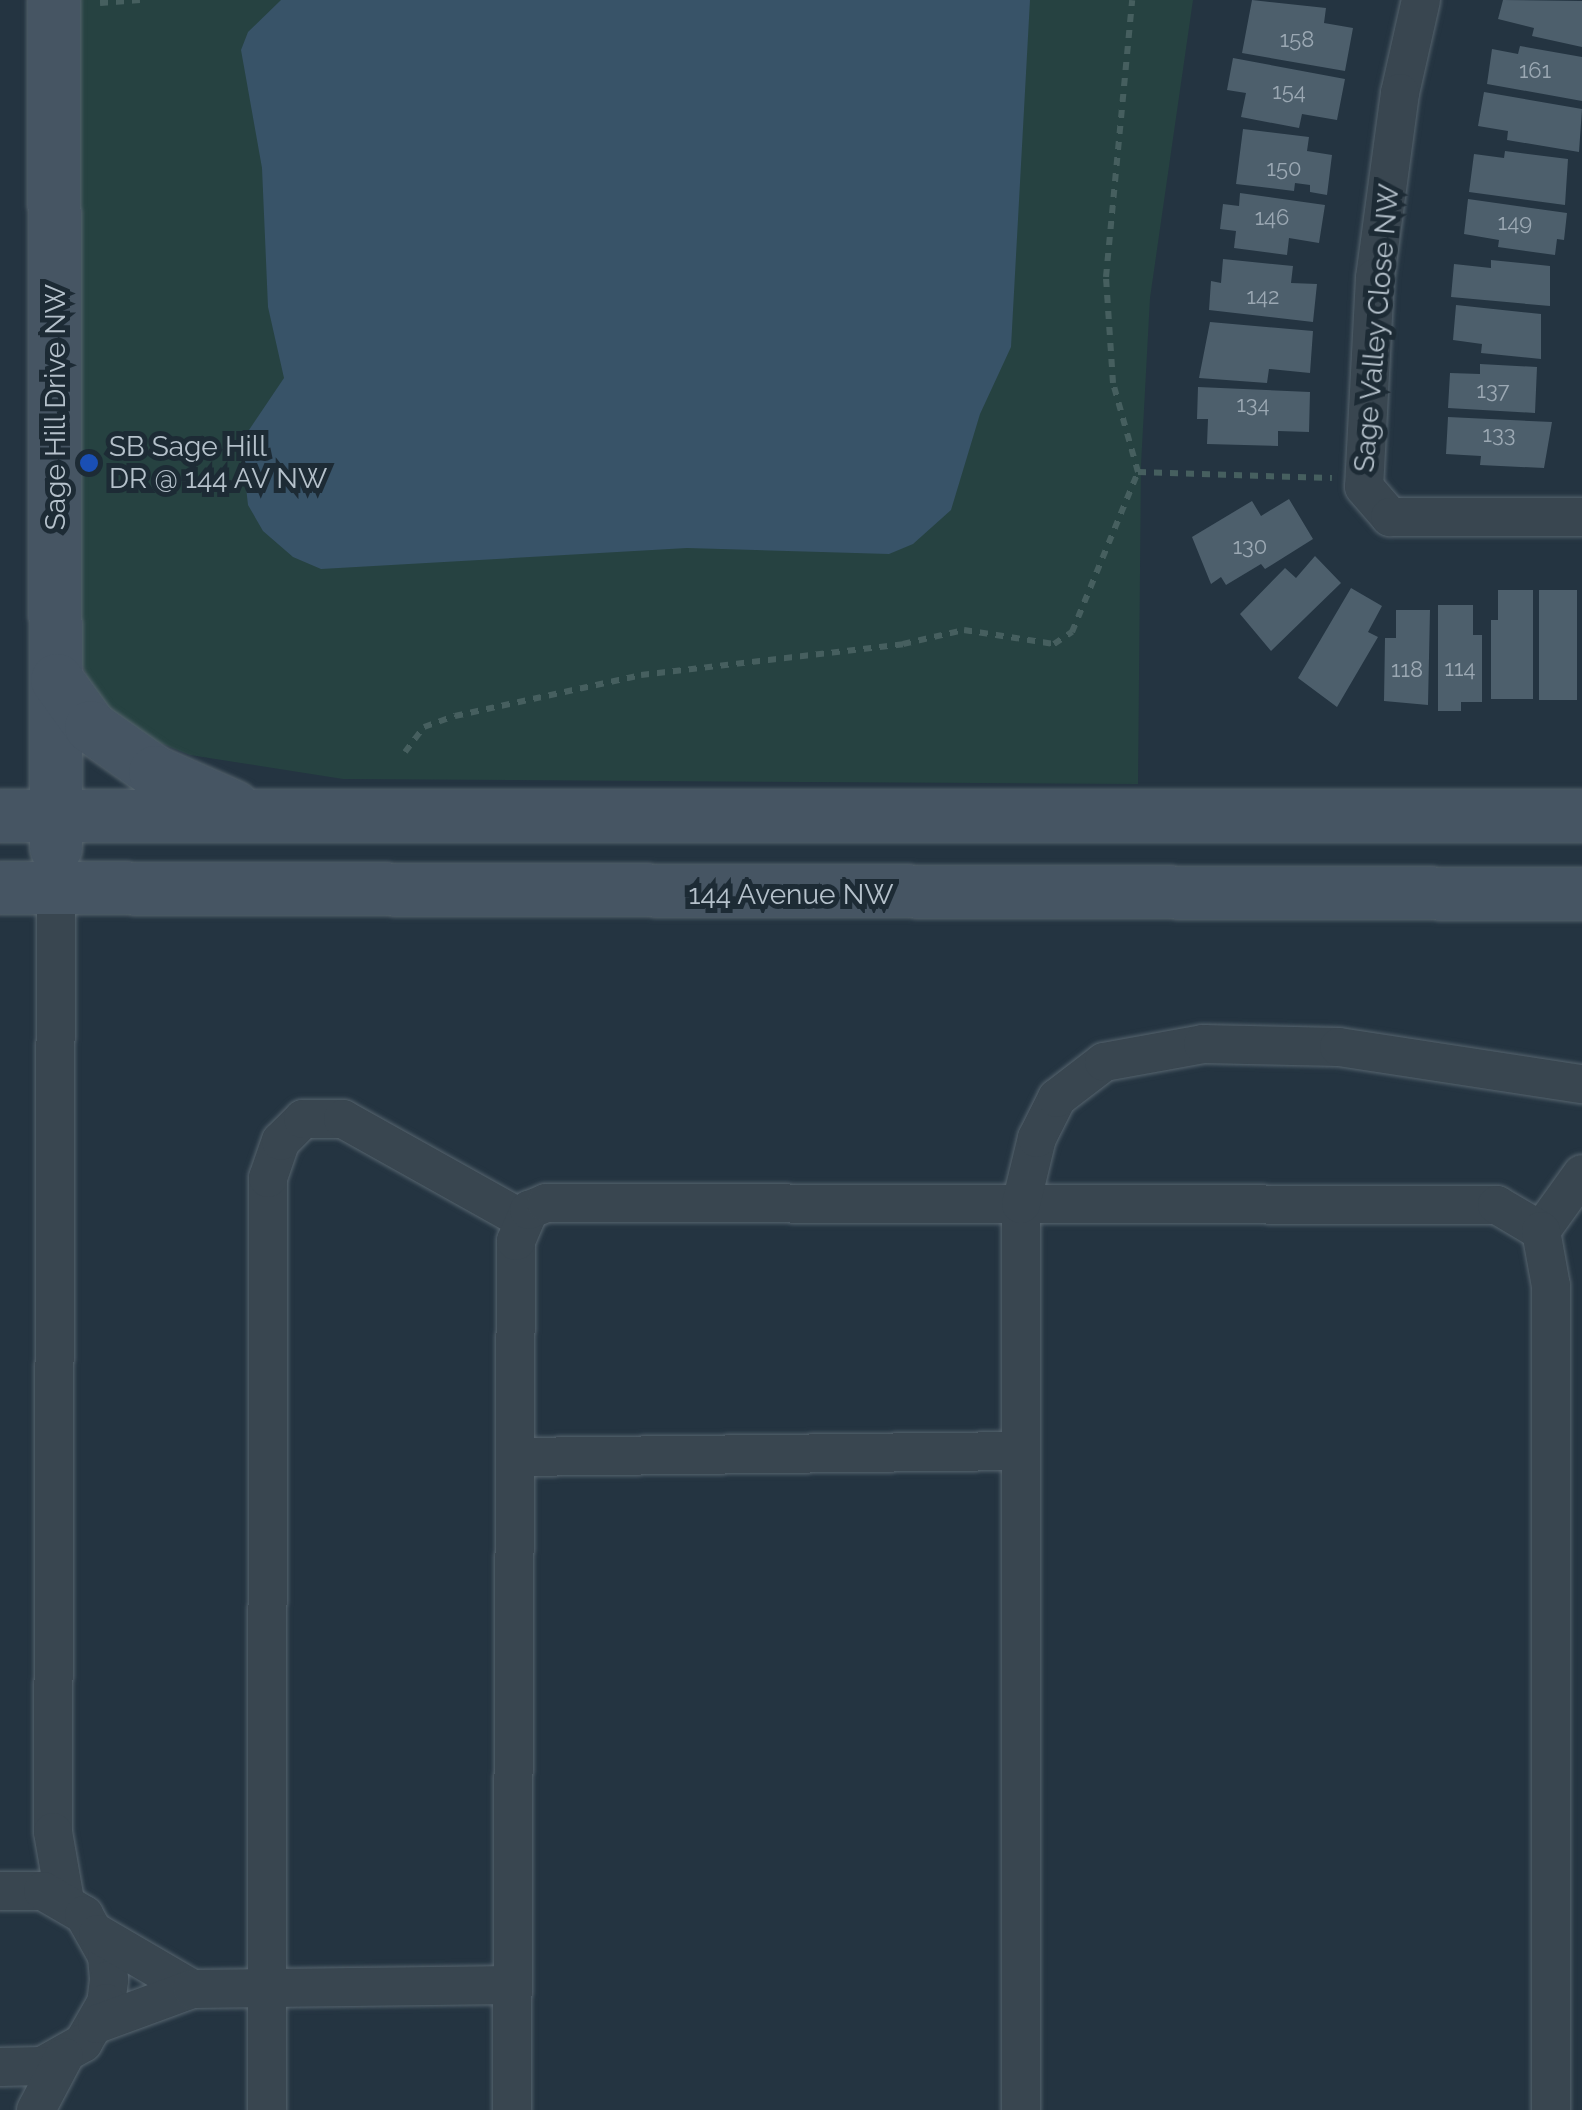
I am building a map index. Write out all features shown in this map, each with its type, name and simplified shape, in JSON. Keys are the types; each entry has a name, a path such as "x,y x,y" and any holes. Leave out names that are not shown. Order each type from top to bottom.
{"main road":[{"name":"Sage Hill Drive NW","path":"56,888 57,680 77,2"},
{"path":"57,680 91,728 155,772 253,816"},
{"path":"0,816 1582,816"},
{"name":"144 Avenue NW","path":"0,888 1582,894"}],"street":[{"name":"Sage Valley Close NW","path":"1421,0 1400,93 1375,278 1364,487 1390,517 1582,517"},
{"path":"56,888 53,1832 65,1901"},
{"path":"1021,2110 1021,1204 1037,1138 1057,1098 1104,1062 1203,1044 1339,1047 1582,1084"},
{"path":"267,2110 268,1178 282,1141 303,1119 343,1119 522,1219"},
{"path":"1551,2110 1551,1286 1541,1231 1582,1174"},
{"path":"522,1219 546,1203 1496,1205 1541,1231"},
{"path":"512,2110 515,1457 522,1219"},
{"path":"515,1457 1021,1451"},
{"path":"0,1891 43,1892 65,1901 98,1934 192,1989"},
{"path":"97,2024 110,1980 98,1934"},
{"path":"36,2110 64,2057 97,2024 192,1989 512,1986"},
{"path":"0,2067 42,2066 64,2057"}],"path":[{"path":"77,2 140,0"},
{"path":"404,752 424,728 454,716 641,675 903,644 964,630 1054,644 1072,632 1138,472 1114,382 1106,277 1132,0"},
{"path":"1138,472 1332,478 1364,487"}],"green space":[{"path":"70,0 1193,0 1150,298 1141,465 1138,784 343,779 190,755 128,730 97,700 76,651"}],"water":[{"path":"281,0 1030,0 1011,347 980,414 951,510 913,544 889,554 687,548 321,569 293,557 263,531 248,505 244,469 249,430 284,378 268,307 262,168 241,50 248,32"}],"building":[{"path":"1252,0 1326,8 1324,23 1353,28 1345,71 1242,53"},
{"path":"1503,0 1582,1 1582,47 1532,36 1534,28 1498,19"},
{"path":"1520,46 1582,57 1582,101 1487,84 1492,49 1518,54"},
{"path":"1233,58 1345,79 1337,120 1302,114 1299,128 1241,117 1246,93 1227,90"},
{"path":"1484,92 1582,109 1579,152 1507,140 1508,131 1478,126"},
{"path":"1243,129 1309,137 1307,151 1332,155 1327,195 1310,192 1310,185 1295,183 1294,191 1236,184"},
{"path":"1505,151 1568,159 1565,205 1469,192 1474,154 1504,158"},
{"path":"1240,193 1325,205 1319,243 1289,238 1287,255 1234,248 1236,231 1220,229 1223,204 1239,206"},
{"path":"1468,199 1567,213 1564,240 1557,239 1555,255 1498,247 1499,240 1464,234"},
{"path":"1223,259 1293,266 1291,283 1317,284 1313,322 1209,310 1211,281 1221,283"},
{"path":"1491,260 1550,266 1550,306 1451,297 1454,264 1491,268"},
{"path":"1456,305 1541,314 1541,359 1481,353 1482,344 1453,340"},
{"path":"1210,322 1313,331 1310,373 1269,369 1267,383 1199,378"},
{"path":"1480,364 1537,367 1535,413 1448,408 1450,373 1480,374"},
{"path":"1198,387 1310,392 1309,432 1278,431 1278,446 1207,444 1208,419 1197,419"},
{"path":"1448,417 1552,422 1544,468 1480,465 1481,456 1446,454"},
{"path":"1289,499 1313,539 1265,569 1261,564 1226,585 1221,577 1211,584 1192,537 1252,501 1261,516"},
{"path":"1315,556 1341,583 1271,651 1240,614 1285,568 1296,578"},
{"path":"1351,588 1382,606 1368,632 1378,637 1337,707 1298,678"},
{"path":"1498,590 1533,590 1533,699 1491,699 1491,620 1498,620"},
{"path":"1539,590 1577,590 1577,700 1539,700"},
{"path":"1438,605 1473,605 1473,635 1482,635 1482,702 1461,702 1461,711 1438,711"},
{"path":"1396,610 1430,610 1428,705 1384,701 1385,638 1396,638"}],"place":[{"name":"SB Sage Hill DR @ 144 AV NW","path":"89,463"}]}
